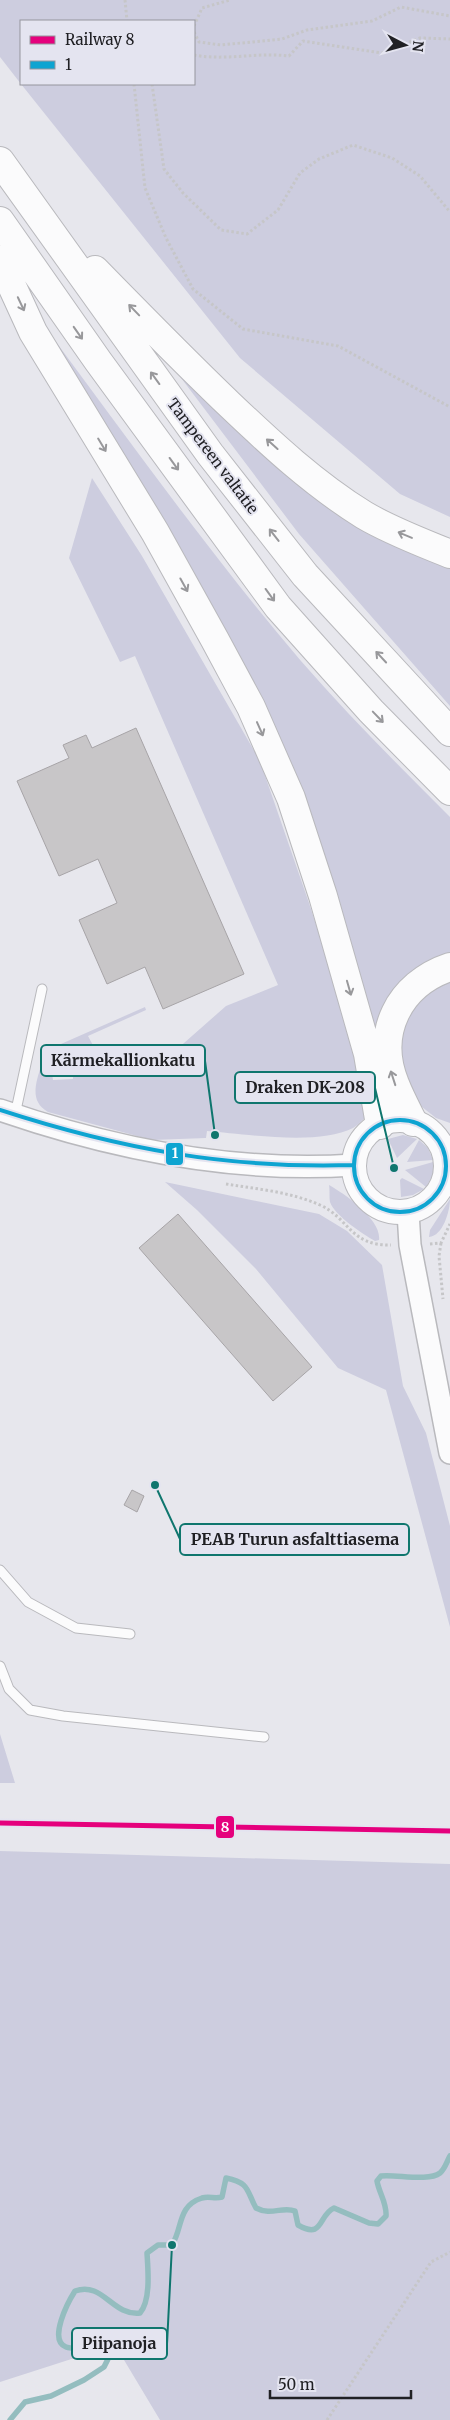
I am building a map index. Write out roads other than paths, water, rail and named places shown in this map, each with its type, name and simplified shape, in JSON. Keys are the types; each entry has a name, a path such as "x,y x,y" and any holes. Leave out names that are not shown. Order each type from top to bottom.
{"highway":[{"name":"Tampereen valtatie","path":"0,161 210,454 304,575 450,732"},
{"path":"29,202 168,345 271,443 298,466 364,514 387,527 450,554"},
{"path":"0,221 98,362 278,607 371,710 450,791"},
{"path":"0,260 33,332 155,532 215,640 251,707 292,798 323,896 368,1054 380,1125"},
{"path":"414,1122 392,1076 388,1051 388,1035 398,1006 409,991 427,977 450,967"}],"main road":[{"path":"388,1122 414,1122 432,1133 448,1159 443,1180 434,1198 422,1207 408,1212 383,1210 372,1204 357,1185 354,1165 356,1151 364,1138 380,1125 388,1122"}],"street":[{"path":"8,1112 152,1151 190,1158 235,1164 323,1167 354,1165"},
{"path":"408,1212 410,1245 450,1453"}],"lane":[{"path":"8,1112 42,989"},
{"path":"0,1570 28,1602 76,1628 130,1634"},
{"path":"0,1666 9,1689 30,1710 63,1716 264,1737"}],"waterway":[{"path":"10,2420 25,2402 51,2396 84,2380 104,2367 108,2359 104,2352 69,2348 61,2343 59,2337 61,2320 75,2291 85,2289 93,2291 130,2313 140,2313 144,2307 147,2293 147,2253 158,2245 172,2245 188,2206 202,2198 222,2197 226,2178 243,2185 256,2208 267,2211 295,2211 298,2225 306,2229 312,2230 317,2228 329,2211 334,2208 369,2223 378,2224 386,2216 377,2181 381,2176 435,2176 442,2171 450,2156"}],"rail line":[{"name":"8","path":"0,1823 450,1831"}],"place":[{"name":"Kärmekallionkatu","path":"215,1135"},
{"name":"Draken DK-208","path":"394,1168"},
{"name":"PEAB Turun asfalttiasema","path":"155,1485"},
{"name":"Piipanoja","path":"172,2245"}]}
